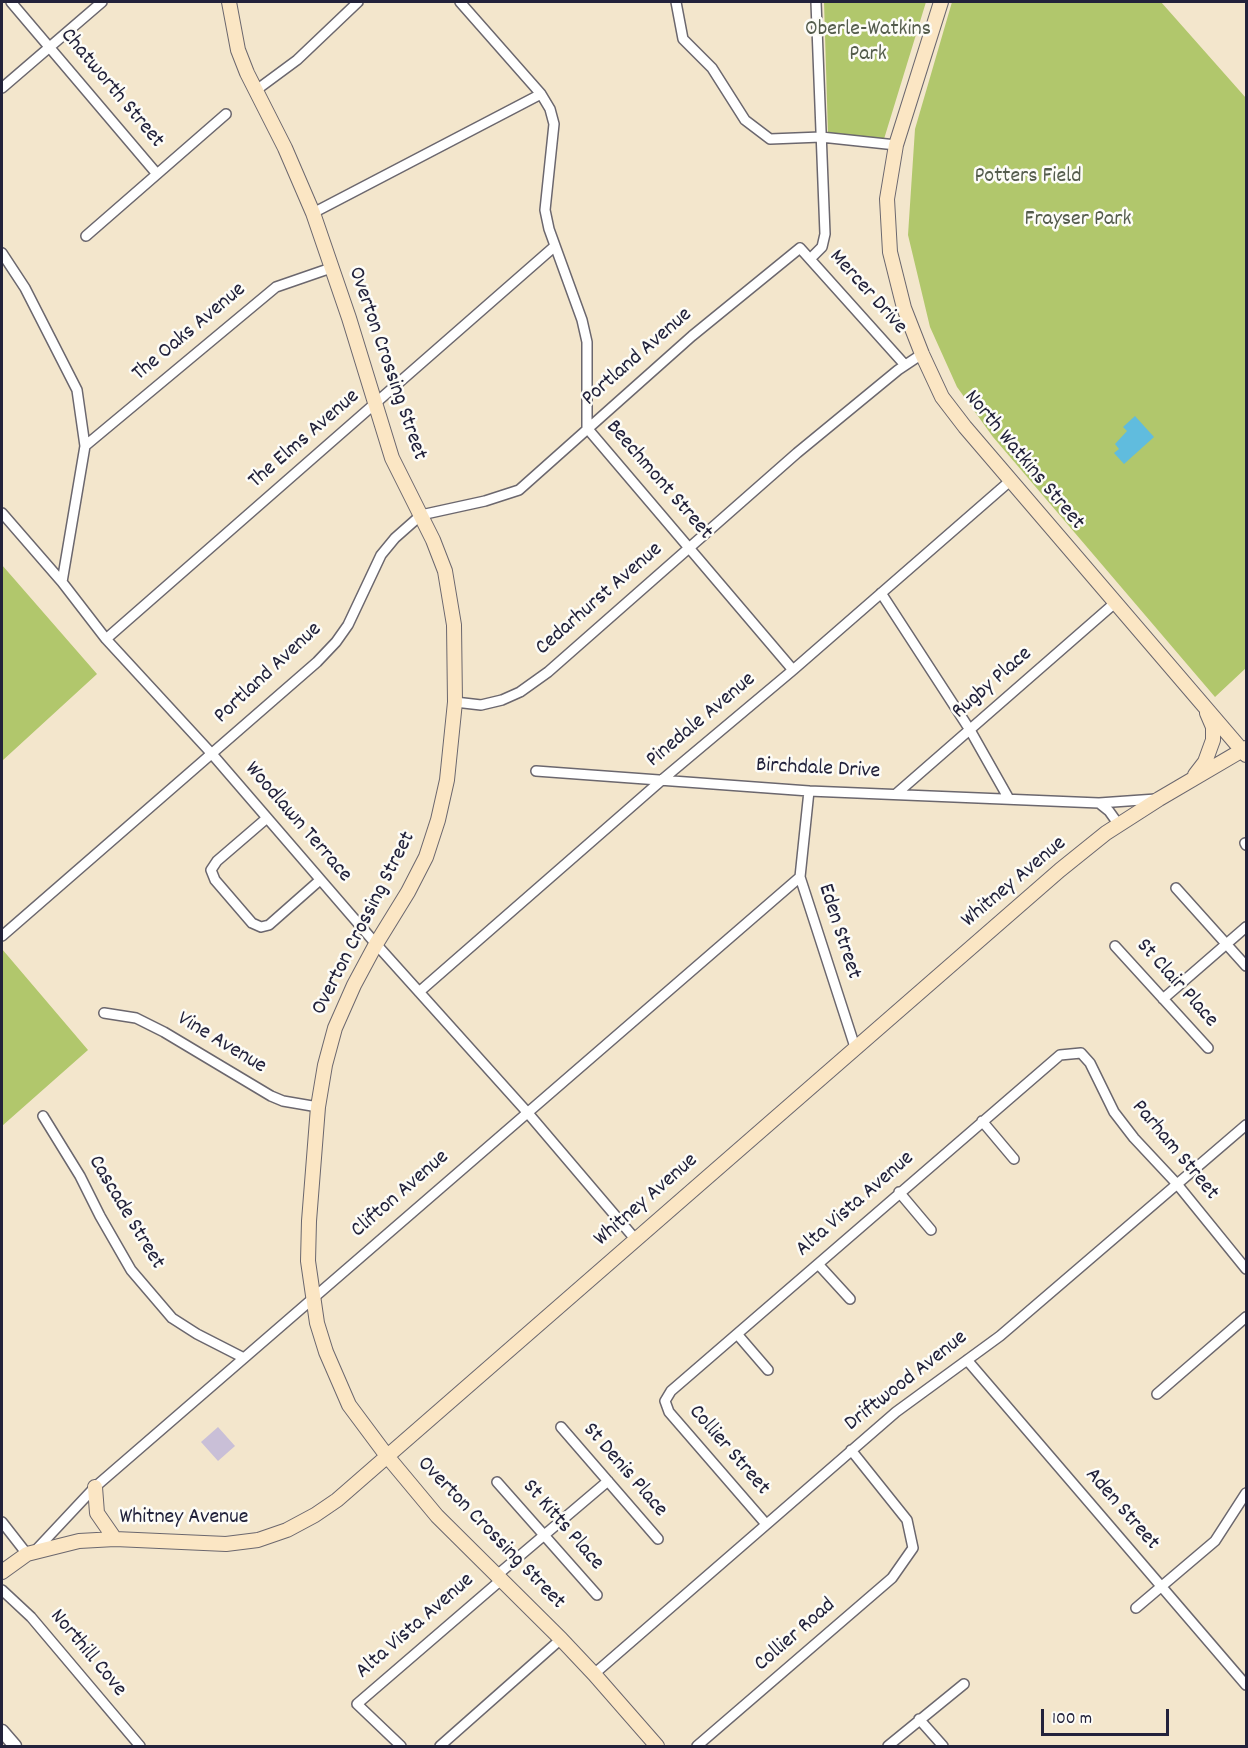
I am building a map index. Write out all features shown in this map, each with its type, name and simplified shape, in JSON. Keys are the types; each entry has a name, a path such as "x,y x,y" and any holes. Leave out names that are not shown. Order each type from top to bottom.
{"main road":[{"name":"Overton Crossing Street","path":"229,2 238,50 313,213 392,458 421,514 445,571 451,600 456,654 455,702 447,780 435,829 426,857 408,892 354,985 335,1028 325,1065 318,1107 308,1246 317,1323 338,1381 354,1413 387,1456 437,1516 561,1639 657,1746"},
{"name":"North Watkins Street","path":"941,2 896,145 887,199 890,252 904,308 922,354 942,397 965,427 1245,751"},
{"path":"1190,781 1204,762 1213,740 1213,727 1204,706"},
{"name":"Whitney Avenue","path":"31,1553 79,1541 115,1539 226,1544 258,1540 287,1530 315,1515 337,1500 1060,870 1119,825 1159,799 1245,751"},
{"path":"95,1487 97,1513 115,1539"},
{"name":"Clifton Avenue","path":"2,1572 31,1553"}],"street":[{"name":"Chatworth Street","path":"11,2 157,174"},
{"path":"2,88 102,2"},
{"path":"255,91 297,60 358,2"},
{"name":"Beechmont Street","path":"460,2 541,94 550,109 554,124 545,210 555,246 582,320 586,342 587,428 793,670"},
{"path":"676,2 683,39 712,68 745,120 770,139 821,137 896,145"},
{"path":"810,259 822,247 825,234 816,2"},
{"path":"313,213 541,94"},
{"path":"86,236 226,114"},
{"name":"The Elms Avenue","path":"106,639 555,246"},
{"name":"Mercer Drive","path":"800,248 905,365"},
{"name":"Portland Avenue","path":"2,936 212,754 336,642 348,625 381,555 395,538 421,514 485,501 519,490 692,336 800,248"},
{"path":"2,253 51,335 77,390 85,446 62,582"},
{"name":"The Oaks Avenue","path":"85,446 276,287 331,268"},
{"name":"Cedarhurst Avenue","path":"455,702 481,705 502,700 520,692 548,672 797,453 905,365 922,354"},
{"name":"Pinedale Avenue","path":"419,992 1010,481"},
{"name":"Woodlawn Terrace","path":"2,513 62,582 106,639 212,754 376,944 527,1112 636,1240"},
{"path":"881,593 970,730 1009,799"},
{"name":"Rugby Place","path":"896,794 1116,602"},
{"name":"Birchdale Drive","path":"536,771 809,791 1099,803 1159,799"},
{"name":"Eden Street","path":"809,791 800,877 855,1047"},
{"path":"1099,803 1109,811 1119,825"},
{"path":"267,818 217,861 211,870 215,880 252,923 261,927 269,925 320,880"},
{"name":"Clifton Avenue","path":"31,1553 95,1487 800,877"},
{"path":"1176,888 1246,966"},
{"path":"1163,999 1246,927"},
{"name":"St Clair Place","path":"1116,946 1208,1048"},
{"name":"Vine Avenue","path":"104,1013 136,1018 283,1101 318,1107"},
{"name":"Alta Vista Avenue","path":"665,1401 671,1391 982,1120 1060,1055 1081,1053"},
{"name":"Parham Street","path":"1081,1053 1090,1063 1114,1112 1134,1138 1177,1184 1246,1269"},
{"name":"Cascade Street","path":"43,1116 81,1176 100,1216 131,1270 172,1318 197,1334 244,1358"},
{"path":"982,1120 1014,1159"},
{"name":"Driftwood Avenue","path":"594,1674 850,1450 896,1412 1000,1336 1246,1125"},
{"path":"899,1192 931,1230"},
{"path":"818,1264 850,1299"},
{"path":"1157,1394 1246,1317"},
{"path":"737,1334 768,1370"},
{"name":"Aden Street","path":"967,1360 1246,1685"},
{"name":"Collier Street","path":"665,1401 669,1412 766,1524"},
{"name":"St Denis Place","path":"561,1428 658,1539"},
{"name":"Collier Road","path":"697,1746 892,1578 913,1548 907,1520 850,1450"},
{"name":"Alta Vista Avenue","path":"401,1746 357,1704 544,1535 608,1481"},
{"name":"St Kitts Place","path":"497,1482 597,1595"},
{"path":"1136,1608 1215,1541 1246,1493"},
{"path":"2,1522 31,1553"},
{"name":"Northill Cove","path":"2,1590 31,1617 140,1746"},
{"path":"440,1746 561,1639"},
{"path":"888,1746 964,1684"},
{"path":"919,1719 943,1746"},
{"path":"2,1731 15,1746"}],"shaded area":[{"path":"218,1427 235,1446 218,1461 201,1442"}],"green space":[{"name":"Oberle-Watkins Park","path":"824,2 926,2 884,139 828,134"},
{"name":"Frayser Park","path":"952,2 1161,2 1246,98 1246,668 1215,697 993,437 957,387 930,327 908,235 915,129"},
{"path":"2,565 97,674 2,761"},
{"path":"2,949 88,1050 2,1126"}],"water":[{"path":"1135,416 1154,437 1124,464 1114,453 1119,449 1115,444 1127,431 1123,427"}],"park label":[{"name":"Potters Field","path":"1028,178"}]}
